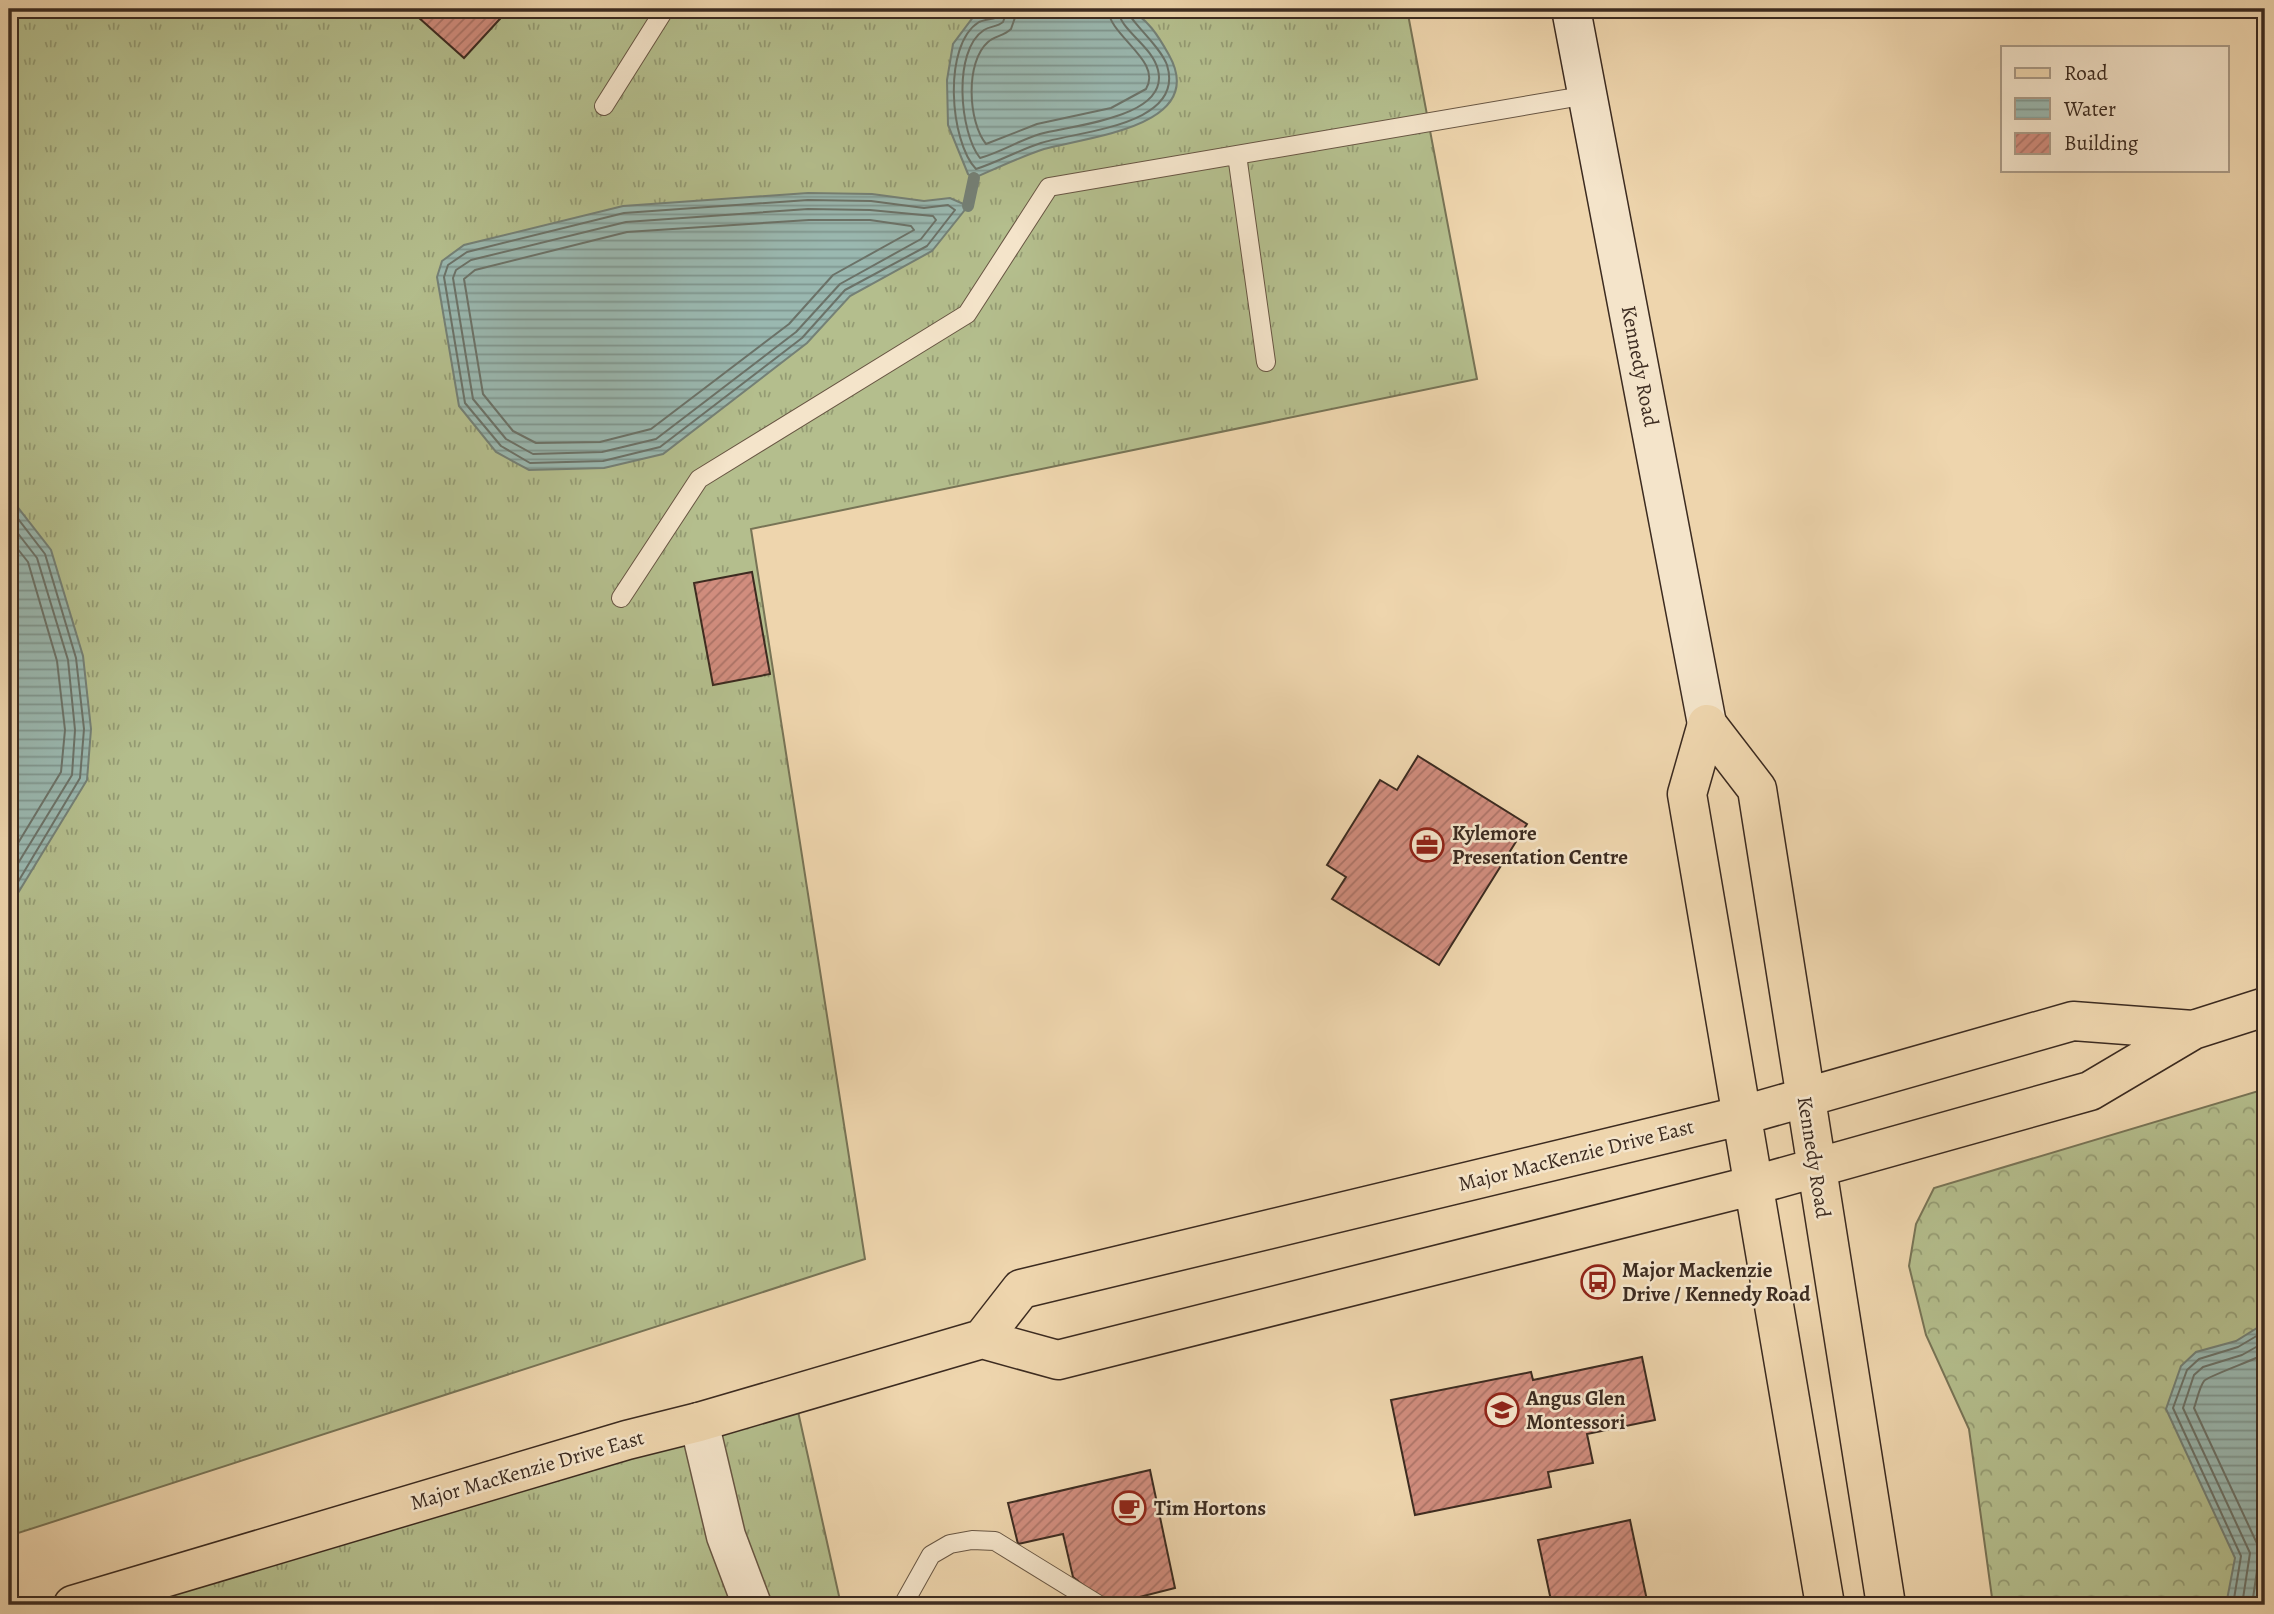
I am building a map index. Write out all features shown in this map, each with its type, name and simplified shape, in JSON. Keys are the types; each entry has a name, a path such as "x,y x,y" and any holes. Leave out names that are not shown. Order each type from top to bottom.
{"main road":[{"name":"Kennedy Road","path":"1571,9 1707,724 1687,794 1751,1186 1825,1605"},
{"name":"Kennedy Road","path":"1707,724 1757,789 1886,1605"},
{"name":"Major MacKenzie Drive East","path":"73,1605 614,1444 699,1422 982,1339 1058,1360 1751,1186 2091,1091 2193,1030 2265,1007"},
{"name":"Major MacKenzie Drive East","path":"982,1339 1021,1289 1740,1116 2073,1021 2193,1030"},
{"path":"699,1422 726,1536 752,1605"}],"lane":[{"path":"604,106 665,9"},
{"path":"621,598 699,479 967,314 1049,187 1588,95"},
{"path":"1237,155 1266,362"},
{"path":"903,1605 931,1555 950,1544 972,1539 995,1541 1099,1605"}],"green space":[{"path":"9,9 1407,9 1477,379 751,529 865,1259 9,1536"},
{"path":"2265,1089 2265,1605 1993,1605 1969,1429 1926,1335 1909,1266 1916,1224 1934,1188"},
{"path":"791,1380 841,1605 31,1605"}],"water":[{"path":"1006,9 1127,9 1141,17 1152,28 1169,55 1177,79 1172,98 1158,113 1137,124 1113,133 1044,149 974,178 968,174 948,125 947,80 953,44 974,16"},
{"path":"808,193 872,194 924,201 950,198 968,206 932,251 850,296 807,343 663,454 604,468 529,470 496,452 459,406 437,277 442,261 464,245 623,206"},
{"path":"9,496 51,550 83,656 91,729 87,780 18,893 9,914"},
{"path":"2265,1323 2265,1605 2226,1605 2235,1558 2166,1409 2181,1366 2196,1352 2236,1341"}],"building":[{"path":"409,9 509,9 464,58"},
{"path":"752,572 770,674 713,685 694,583"},
{"name":"Kylemore Presentation Centre","path":"1418,756 1527,824 1439,965 1332,899 1346,877 1327,865 1380,780 1397,790"},
{"path":"1642,1357 1655,1420 1587,1434 1593,1463 1548,1472 1551,1487 1415,1515 1391,1400 1531,1372 1533,1380"},
{"path":"1150,1470 1175,1588 1108,1605 1073,1577 1063,1534 1018,1544 1008,1503"},
{"path":"1630,1520 1648,1605 1552,1605 1538,1540"}],"waterway":[{"path":"968,206 974,178"}],"place":[{"name":"Kylemore Presentation Centre","path":"1427,845"},
{"name":"Major Mackenzie Drive / Kennedy Road","path":"1598,1282"},
{"name":"Angus Glen Montessori","path":"1502,1410"},
{"name":"Tim Hortons","path":"1129,1508"}]}
